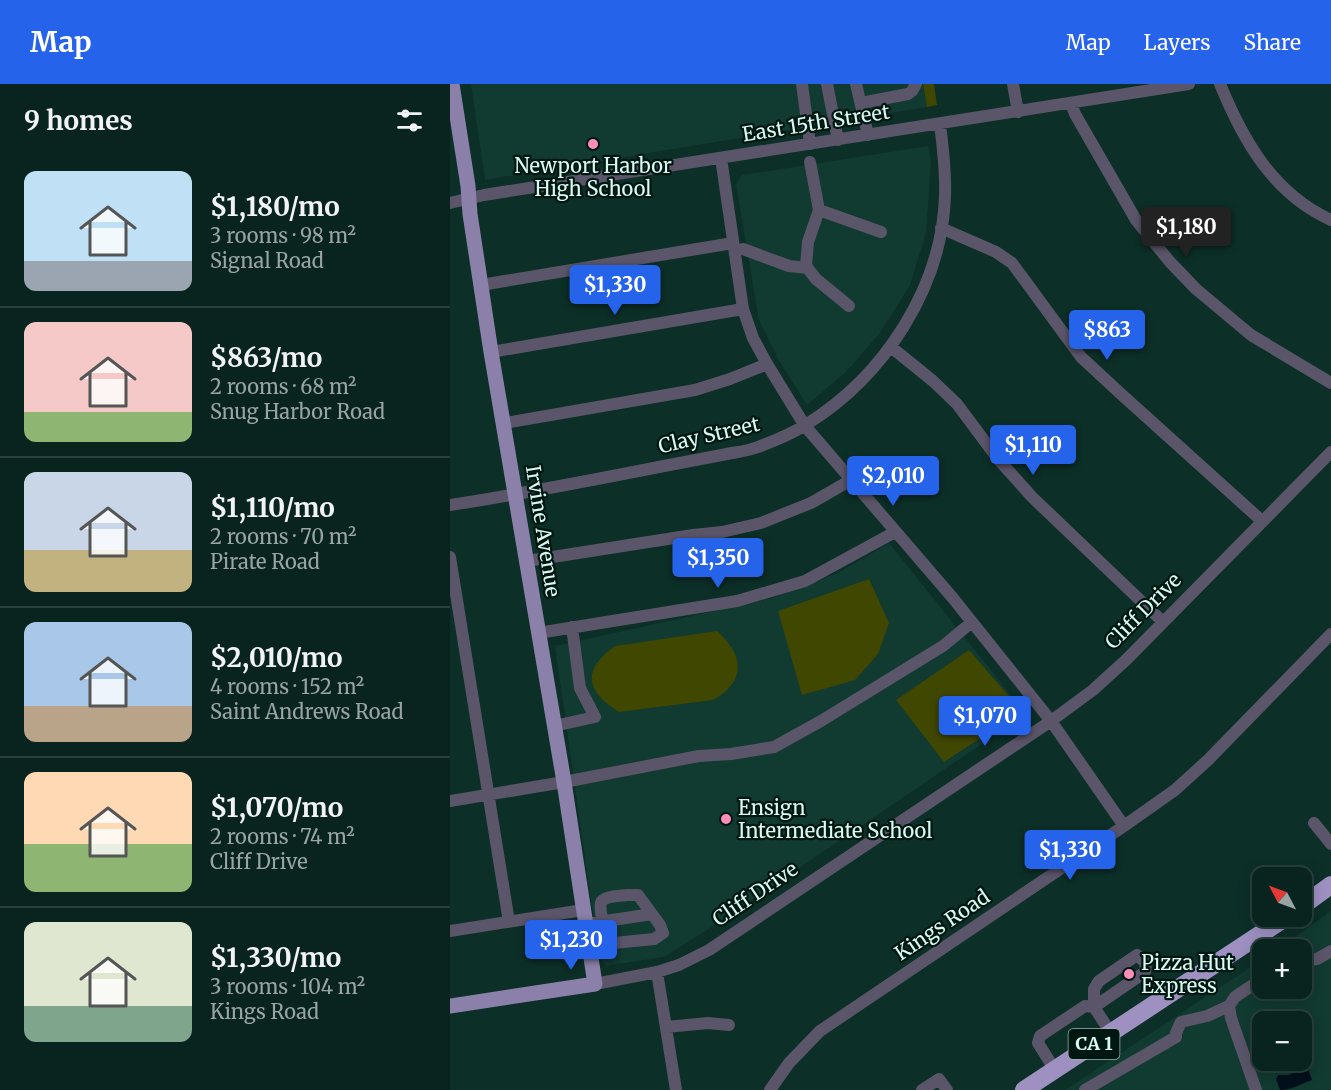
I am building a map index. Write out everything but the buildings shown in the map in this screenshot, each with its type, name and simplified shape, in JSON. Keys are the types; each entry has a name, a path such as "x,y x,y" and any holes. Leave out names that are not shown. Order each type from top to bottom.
{"highway":[{"path":"1312,899 1331,885"},
{"name":"CA 1","path":"1024,1090 1271,927"}],"main road":[{"name":"Irvine Avenue","path":"452,84 481,285 564,782 595,984"},
{"name":"Cliff Drive","path":"450,1005 595,984"}],"street":[{"path":"802,84 810,144"},
{"path":"827,84 838,140"},
{"path":"856,84 868,135"},
{"path":"861,103 908,94 916,84"},
{"path":"1013,84 1018,112"},
{"name":"East 15th Street","path":"450,203 1189,84"},
{"path":"1220,84 1234,120 1260,163 1287,191 1331,220"},
{"path":"1071,103 1136,220 1170,262 1196,289 1251,335 1331,383"},
{"name":"Clay Street","path":"450,505 515,495 756,448 806,426 830,408 861,382 891,347 912,312 925,283 935,257 945,198 945,163 940,124"},
{"path":"721,158 738,246 743,309 753,338 767,364 806,426 972,622 1051,721 1124,826"},
{"path":"810,162 819,210 808,242 807,268 816,279 849,306"},
{"path":"819,210 880,232"},
{"path":"941,228 996,252 1012,263 1082,357 1262,521"},
{"path":"481,285 738,246 789,266 807,268"},
{"path":"492,352 743,309"},
{"path":"891,347 957,404 998,459 1032,497 1163,622"},
{"path":"505,423 695,390 767,364"},
{"name":"Cliff Drive","path":"595,984 657,972 679,965 709,950 1051,721 1093,690 1126,660 1331,452"},
{"path":"527,561 722,532 761,523 812,502 851,480"},
{"path":"538,633 737,601 805,581 895,532"},
{"path":"450,556 509,922"},
{"path":"450,801 699,756 731,754 774,747 943,646 972,622"},
{"path":"554,726 595,717 581,691 572,627"},
{"name":"Kings Road","path":"770,1090 789,1063 820,1031 1175,790 1331,634"},
{"path":"1314,823 1331,844"},
{"path":"638,895 663,933 654,939 614,943 608,940 604,922 600,908 604,899 638,895"},
{"path":"450,931 509,922 584,917 604,922 652,914"},
{"path":"1312,960 1331,951"},
{"path":"1055,1070 1038,1043 1040,1035 1085,1006 1094,1007 1141,976 1147,967 1144,959 1137,955 1099,981 1094,989 1094,1007 1111,1033"},
{"path":"657,972 676,1090"},
{"path":"1085,1090 1176,1037 1181,1022 1207,1016 1229,1006 1235,997 1252,985"},
{"path":"1229,1006 1256,1090"},
{"path":"666,1027 708,1023 729,1025"},
{"path":"922,1090 939,1079 947,1090"}],"shaded area":[{"name":"Newport Harbor High School","path":"471,84 923,84 927,107 485,180"},
{"path":"928,146 931,162 926,233 910,285 880,333 846,372 807,405 778,359 759,320 736,184 742,175"},
{"name":"Ensign Intermediate School","path":"889,543 1026,714 718,923 664,957 606,966 599,957 555,646 773,598 838,573"},
{"path":"1331,911 1331,1090 1065,1090 1252,966 1252,999 1312,999 1312,939 1292,939 1312,927 1312,925"}],"green space":[{"path":"923,84 934,84 937,105 927,107"},
{"path":"869,579 889,623 878,654 855,680 802,695 778,611"},
{"path":"717,631 733,649 738,667 732,685 713,700 619,712 600,697 594,689 593,672 604,655 615,646"},
{"path":"969,650 1022,711 944,762 896,700"}],"water":[{"path":"1309,1071 1312,1080 1280,1090 1276,1079 1278,1075"}],"place":[{"name":"Newport Harbor High School","path":"593,144"},
{"name":"Ensign Intermediate School","path":"726,819"},
{"name":"Pizza Hut Express","path":"1129,974"}]}
